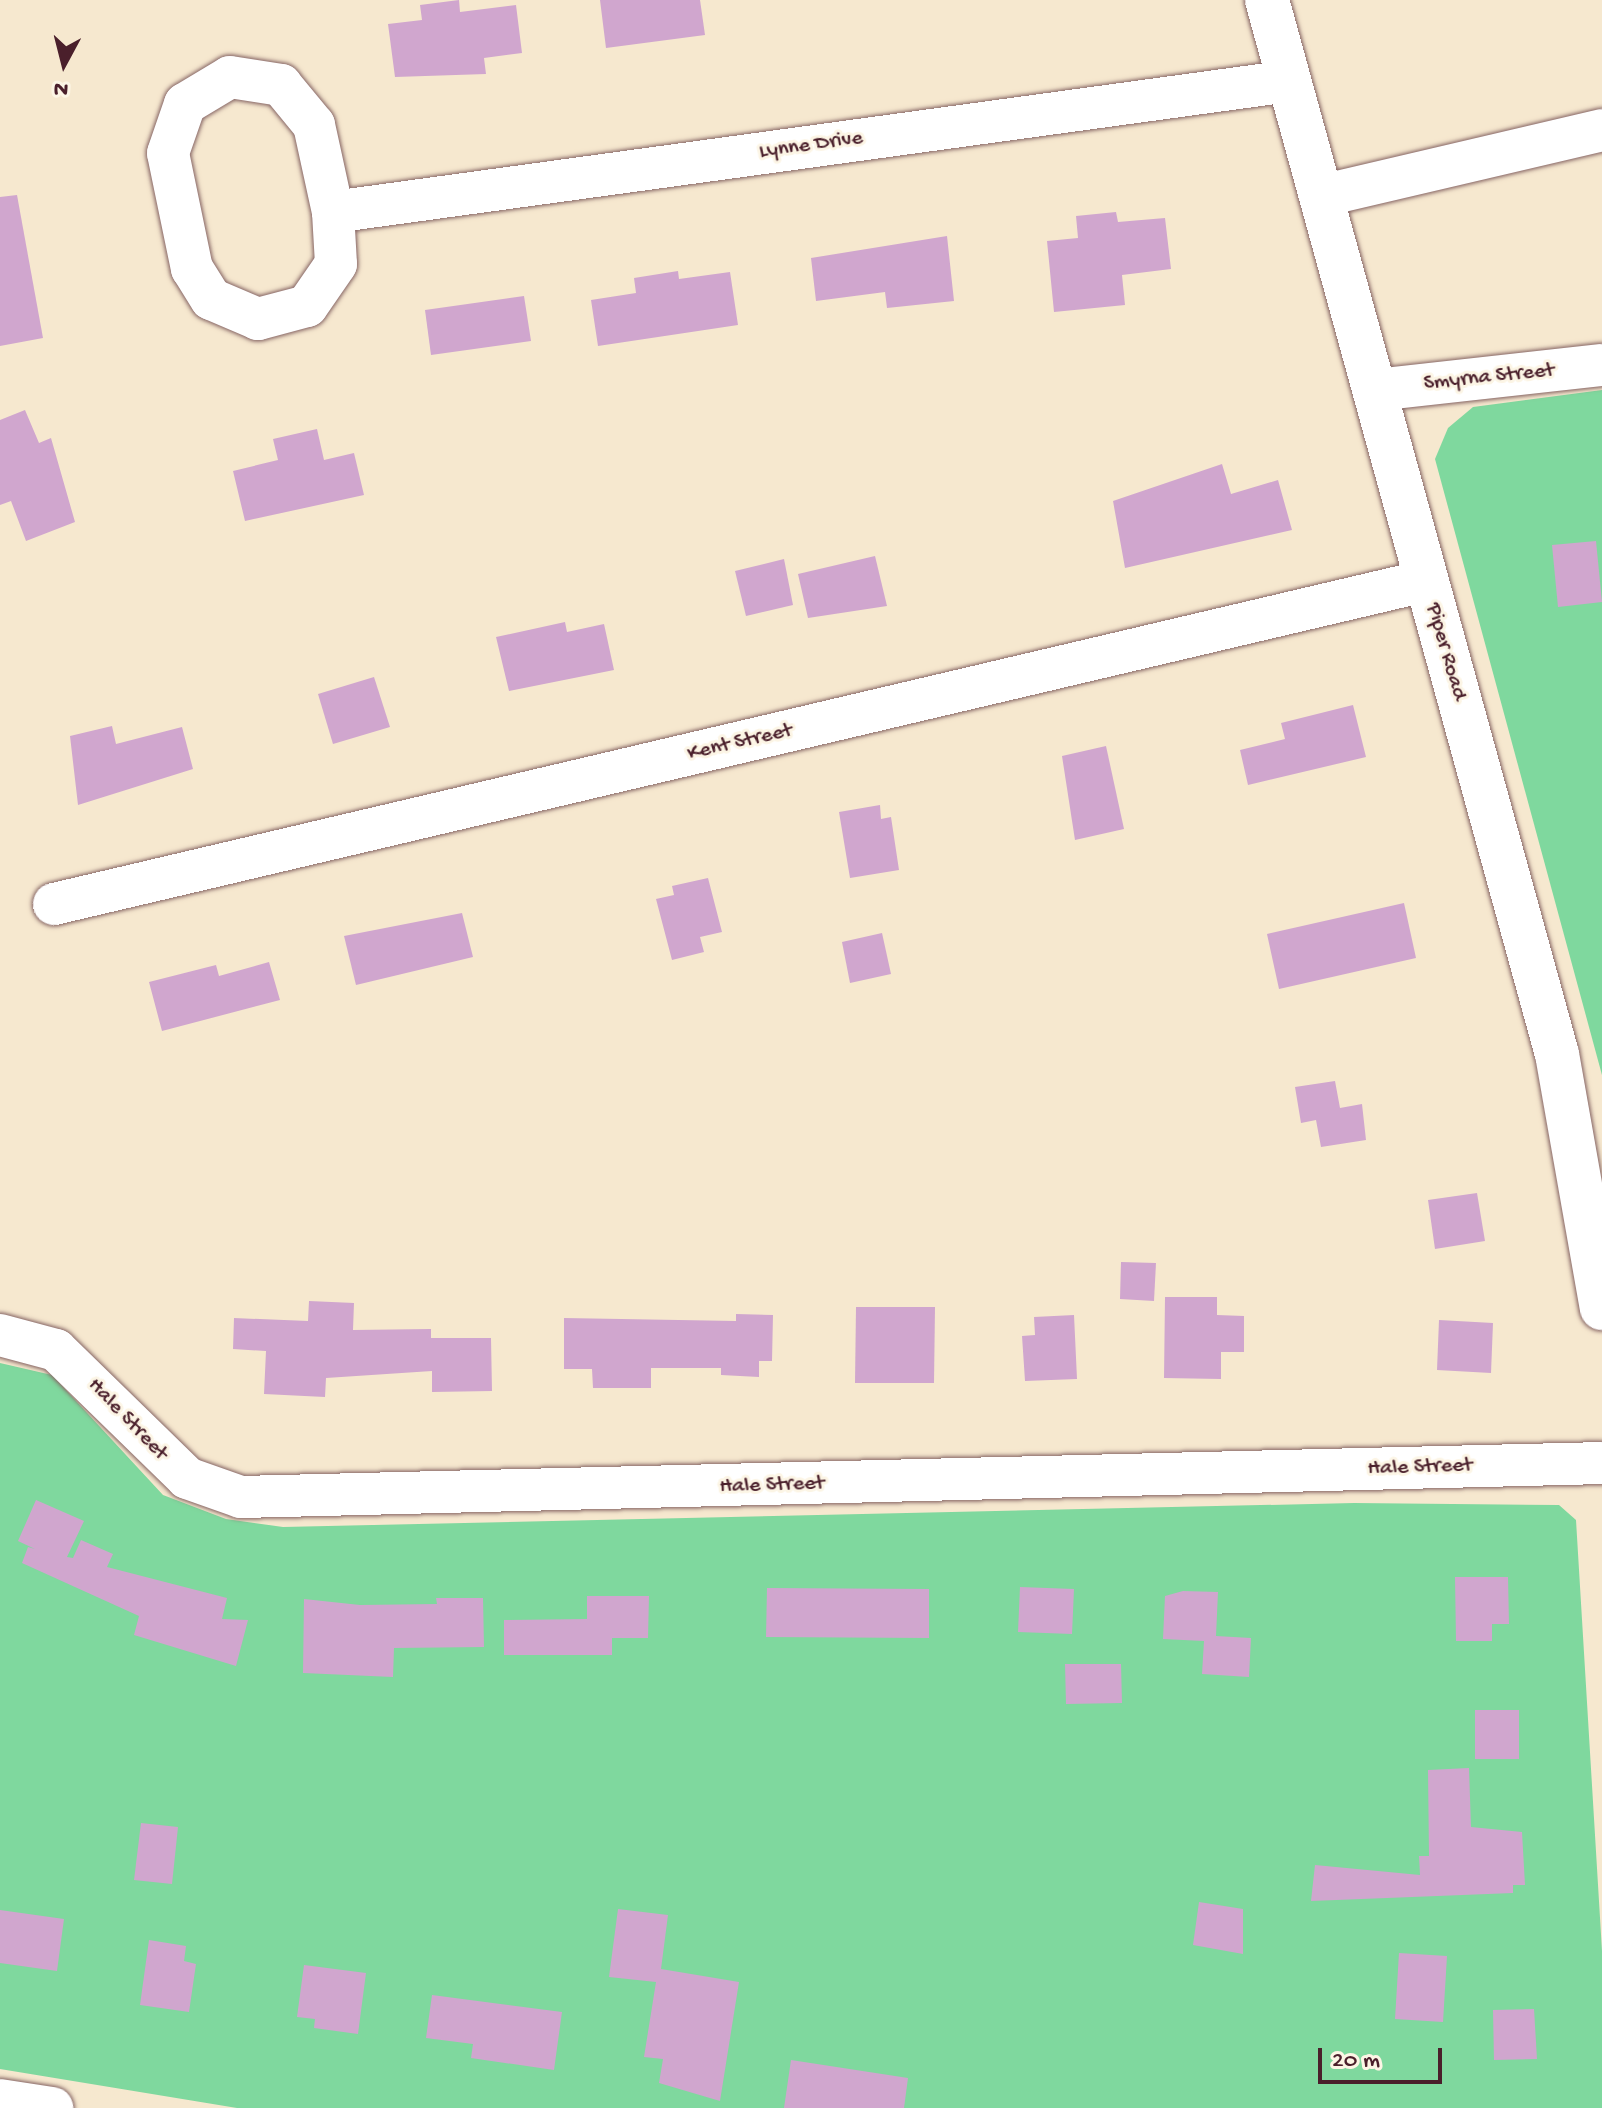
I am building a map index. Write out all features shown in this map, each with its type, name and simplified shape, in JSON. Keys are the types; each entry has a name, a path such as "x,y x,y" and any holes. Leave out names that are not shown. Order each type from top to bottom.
{"main road":[{"name":"Piper Road","path":"1267,0 1557,1054 1596,1218 1602,1308"}],"street":[{"path":"230,77 281,85 314,125 333,212 336,264 307,306 258,319 218,304 192,269 170,170 170,135 185,104 230,77"},
{"name":"Lynne Drive","path":"333,212 1289,81"},
{"path":"1321,196 1602,130"},
{"name":"Smyrna Street","path":"1375,390 1602,365"},
{"name":"Kent Street","path":"54,904 1425,581"},
{"name":"Hale Street","path":"0,1335 56,1350 187,1478 241,1497 1602,1463"},
{"path":"0,2100 52,2108"}],"green space":[{"path":"1602,390 1602,1075 1435,459 1448,428 1473,407"},
{"path":"0,1363 52,1375 163,1495 226,1519 283,1527 1354,1503 1559,1505 1576,1520 1602,1951 1602,2108 237,2108 0,2069"}],"building":[{"path":"459,0 460,12 516,5 522,53 484,58 486,74 395,77 388,24 422,20 420,5"},
{"path":"600,0 700,0 705,35 606,48"},
{"path":"17,195 43,338 0,346 0,197"},
{"path":"1116,212 1118,222 1165,218 1171,269 1122,275 1125,305 1054,312 1047,241 1078,238 1076,216"},
{"path":"947,236 954,301 887,308 885,292 816,301 811,258"},
{"path":"678,271 679,279 730,272 738,325 598,346 591,300 636,293 634,278"},
{"path":"524,296 531,341 431,355 425,310"},
{"path":"25,410 39,443 51,438 75,522 26,541 11,501 0,505 0,420"},
{"path":"317,429 324,460 354,453 364,495 245,521 233,471 278,460 273,439"},
{"path":"1222,464 1231,494 1278,480 1292,530 1125,568 1113,501"},
{"path":"1596,541 1602,602 1558,607 1552,545"},
{"path":"875,556 887,606 808,618 798,574"},
{"path":"784,559 793,605 746,616 735,571"},
{"path":"565,622 567,632 604,624 614,670 509,691 496,637"},
{"path":"374,677 390,727 333,744 318,694"},
{"path":"1353,705 1366,757 1248,785 1240,750 1285,739 1281,723"},
{"path":"112,726 116,744 182,727 193,769 78,805 70,736"},
{"path":"1106,746 1124,829 1075,840 1062,756"},
{"path":"880,805 881,819 891,817 899,870 850,878 839,812"},
{"path":"708,878 722,932 700,937 704,952 672,960 656,899 674,895 672,886"},
{"path":"1404,903 1416,958 1279,989 1267,934"},
{"path":"462,913 473,957 356,985 344,936"},
{"path":"882,933 891,974 850,983 842,942"},
{"path":"269,962 280,1000 162,1031 149,982 216,965 219,976"},
{"path":"1335,1081 1340,1108 1362,1104 1366,1140 1321,1147 1316,1120 1301,1123 1295,1087"},
{"path":"1477,1193 1485,1241 1435,1249 1428,1200"},
{"path":"1121,1262 1156,1263 1154,1301 1120,1299"},
{"path":"1165,1297 1217,1297 1217,1315 1244,1316 1244,1352 1221,1352 1221,1379 1164,1378"},
{"path":"309,1301 354,1303 353,1330 431,1329 431,1338 491,1338 492,1391 432,1392 432,1371 326,1378 325,1397 264,1394 266,1351 233,1349 234,1318 308,1321"},
{"path":"856,1307 935,1307 934,1383 855,1383"},
{"path":"736,1314 773,1315 772,1361 759,1361 759,1377 721,1375 721,1368 651,1368 651,1388 593,1388 592,1369 564,1369 564,1318 736,1321"},
{"path":"1074,1315 1077,1379 1025,1381 1022,1336 1035,1335 1034,1317"},
{"path":"1439,1320 1493,1323 1491,1373 1437,1370"},
{"path":"36,1500 84,1521 67,1557 73,1558 81,1540 113,1554 107,1567 227,1598 222,1619 248,1620 236,1666 134,1635 139,1616 22,1563 28,1547 35,1549 18,1541"},
{"path":"1455,1577 1508,1577 1509,1624 1492,1624 1492,1641 1456,1641"},
{"path":"1020,1587 1074,1589 1072,1634 1018,1632"},
{"path":"767,1588 929,1589 929,1638 766,1637"},
{"path":"1183,1591 1218,1592 1216,1636 1251,1638 1249,1677 1202,1674 1204,1641 1163,1639 1165,1596"},
{"path":"587,1596 649,1596 648,1638 612,1638 612,1655 504,1655 504,1620 587,1619"},
{"path":"436,1598 483,1598 484,1647 394,1648 393,1677 303,1673 304,1599 360,1605 437,1604"},
{"path":"1065,1664 1121,1664 1122,1703 1066,1704"},
{"path":"1475,1710 1519,1710 1519,1759 1475,1759"},
{"path":"1469,1768 1471,1827 1522,1832 1525,1885 1513,1885 1513,1893 1311,1901 1315,1865 1420,1875 1419,1856 1429,1856 1428,1770"},
{"path":"141,1823 178,1827 172,1884 134,1880"},
{"path":"1199,1902 1243,1909 1243,1954 1193,1945"},
{"path":"618,1909 668,1915 661,1969 739,1982 720,2101 659,2083 663,2059 644,2057 656,1982 609,1977"},
{"path":"0,1910 64,1919 57,1971 0,1963"},
{"path":"149,1940 186,1946 184,1961 196,1964 189,2012 140,2005"},
{"path":"1399,1953 1447,1956 1443,2022 1395,2019"},
{"path":"304,1965 366,1973 358,2034 314,2028 315,2019 297,2017"},
{"path":"432,1995 562,2012 554,2070 471,2058 473,2044 426,2038"},
{"path":"1534,2009 1537,2059 1494,2060 1493,2010"},
{"path":"791,2060 908,2078 904,2108 784,2108"}]}
